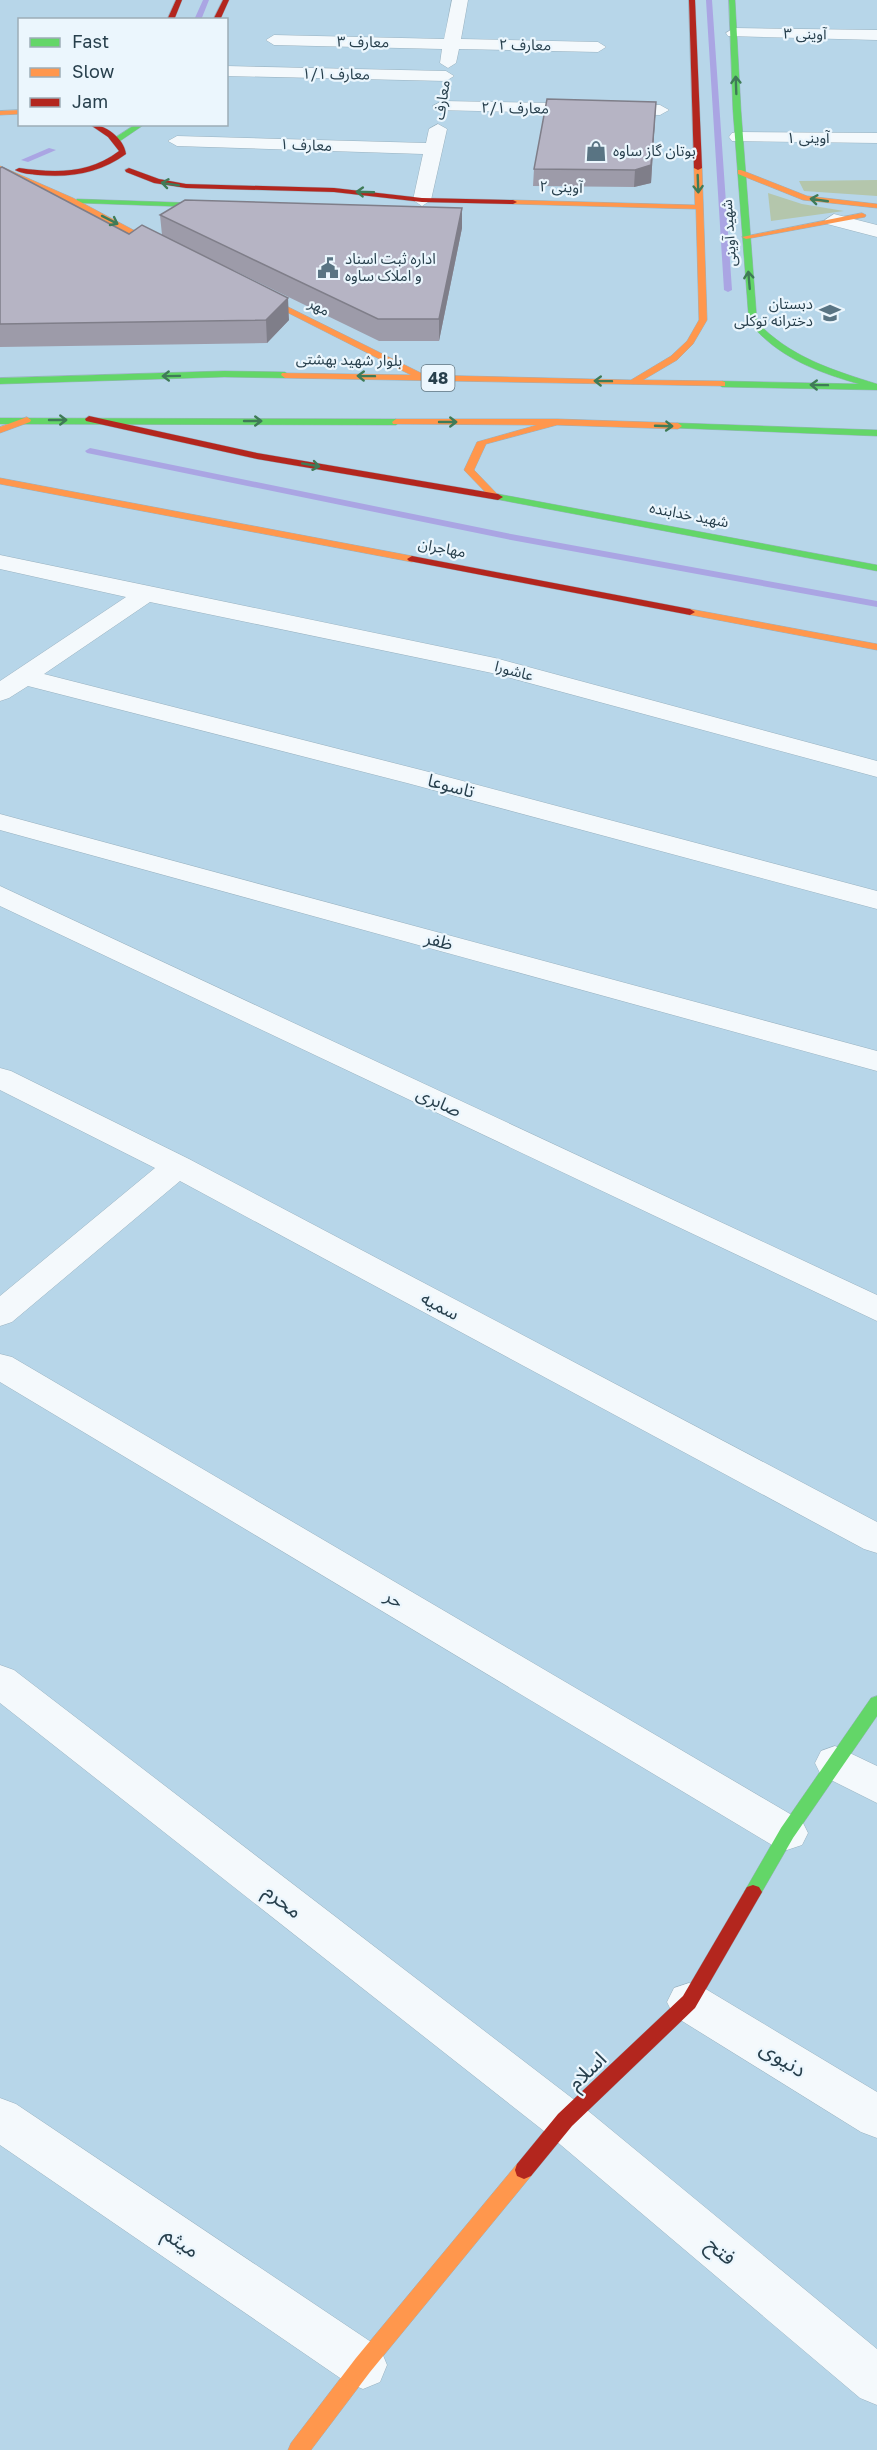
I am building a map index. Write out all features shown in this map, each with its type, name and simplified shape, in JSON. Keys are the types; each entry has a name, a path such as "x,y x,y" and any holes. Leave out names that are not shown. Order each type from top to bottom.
{"street":[{"path":"171,18 179,0"},
{"path":"217,18 226,0"},
{"name":"معارف","path":"422,200 434,149 460,0"},
{"name":"شهید آوینی","path":"633,382 661,368 686,350 708,320 699,207 692,0"},
{"name":"شهید آوینی","path":"732,0 738,137 746,237 748,322 784,355 876,386"},
{"name":"آوینی ۳","path":"734,33 877,35"},
{"name":"معارف ۳","path":"274,40 452,44"},
{"name":"معارف ۲","path":"452,44 598,47"},
{"name":"معارف ۱/۱","path":"228,71 446,76"},
{"name":"معارف ۲/۱","path":"442,106 660,110"},
{"path":"0,112 18,112"},
{"path":"0,167 174,253 144,203 120,145 103,128 98,126"},
{"path":"0,167 24,171 64,172 95,168 118,158 120,145 140,126"},
{"name":"آوینی ۱","path":"738,137 877,138"},
{"name":"معارف ۱","path":"177,141 434,149"},
{"path":"129,170 145,178 184,186 387,192 422,200"},
{"path":"741,172 806,198 877,206"},
{"path":"70,200 209,208 180,218"},
{"path":"361,208 385,208 422,200"},
{"name":"۲ آوینی","path":"422,200 699,207"},
{"path":"746,237 877,212"},
{"path":"834,220 877,231"},
{"name":"مهر","path":"232,282 422,377"},
{"name":"بلوار شهید بهشتی","path":"0,381 224,374 876,386"},
{"path":"0,430 27,420"},
{"path":"0,422 27,420 557,422 877,433"},
{"name":"شهید خدابنده","path":"89,420 256,456 494,496 877,568"},
{"path":"494,496 469,470 482,442 516,431 557,422"},
{"name":"مهاجران","path":"0,481 877,647"},
{"name":"عاشورا","path":"0,562 495,666 877,769"},
{"path":"0,693 146,594"},
{"name":"تاسوعا","path":"24,677 428,780 877,900"},
{"name":"ظفر","path":"0,822 877,1061"},
{"name":"صابری","path":"0,895 877,1309"},
{"name":"سمیه","path":"0,1078 178,1166 877,1539"},
{"path":"0,1314 178,1166"},
{"name":"حر","path":"0,1366 788,1833"},
{"name":"محرم","path":"0,1681 565,2120"},
{"name":"اسلام","path":"298,2450 363,2365 565,2120 689,2002 788,1833 877,1703"},
{"path":"836,1763 877,1786"},
{"name":"دنیوی","path":"689,2002 877,2117"},
{"name":"میثم","path":"0,2119 363,2365"},
{"name":"فتح","path":"565,2120 877,2381"}],"green space":[{"path":"877,180 877,196 804,191 799,181"},
{"path":"768,193 802,204 844,211 771,221"}],"building":[{"name":"بوتان گاز ساوه","path":"547,99 656,102 651,165 635,170 534,169"},
{"path":"2,167 129,234 142,225 288,298 266,320 0,324 0,168"},
{"path":"185,200 462,208 439,319 378,319 160,215"}],"waterway":[{"path":"198,18 206,0"},
{"path":"709,0 728,290"},
{"path":"25,160 52,150"},
{"path":"90,451 511,537 877,604"}],"traffic: fast":[{"path":"732,0 737,111 753,322 779,347 808,364 875,386"},
{"path":"117,139 139,126"},
{"path":"80,201 194,205"},
{"path":"0,381 224,374 285,375"},
{"path":"722,384 877,387"},
{"path":"0,421 396,422"},
{"path":"678,426 877,433"},
{"path":"498,497 877,568"},
{"path":"753,1892 787,1833 877,1703"}],"traffic: slow":[{"path":"0,113 18,112"},
{"path":"0,168 70,200 171,252"},
{"path":"633,382 674,358 690,342 703,320 698,168"},
{"path":"741,172 806,198 877,206"},
{"path":"513,202 699,207"},
{"path":"746,237 862,215"},
{"path":"249,291 422,377"},
{"path":"285,375 722,384"},
{"path":"0,430 27,420"},
{"path":"396,422 557,422 678,426"},
{"path":"494,496 469,470 482,442 557,422"},
{"path":"0,481 412,559"},
{"path":"690,612 877,647"},
{"path":"298,2450 363,2365 524,2170"}],"traffic: jam":[{"path":"171,18 179,0"},
{"path":"217,18 226,0"},
{"path":"692,0 698,168"},
{"path":"19,170 60,174 100,167 123,152 110,135 96,126"},
{"path":"129,170 157,181 186,186 334,190 422,200 513,202"},
{"path":"89,419 257,456 498,497"},
{"path":"412,559 690,612"},
{"path":"524,2170 565,2120 689,2002 753,1892"}],"place":[{"name":"بوتان گاز ساوه","path":"596,151"},
{"name":"اداره ثبت اسناد و املاک ساوه","path":"328,268"},
{"name":"دبستان دخترانه توکلی","path":"830,313"}]}
